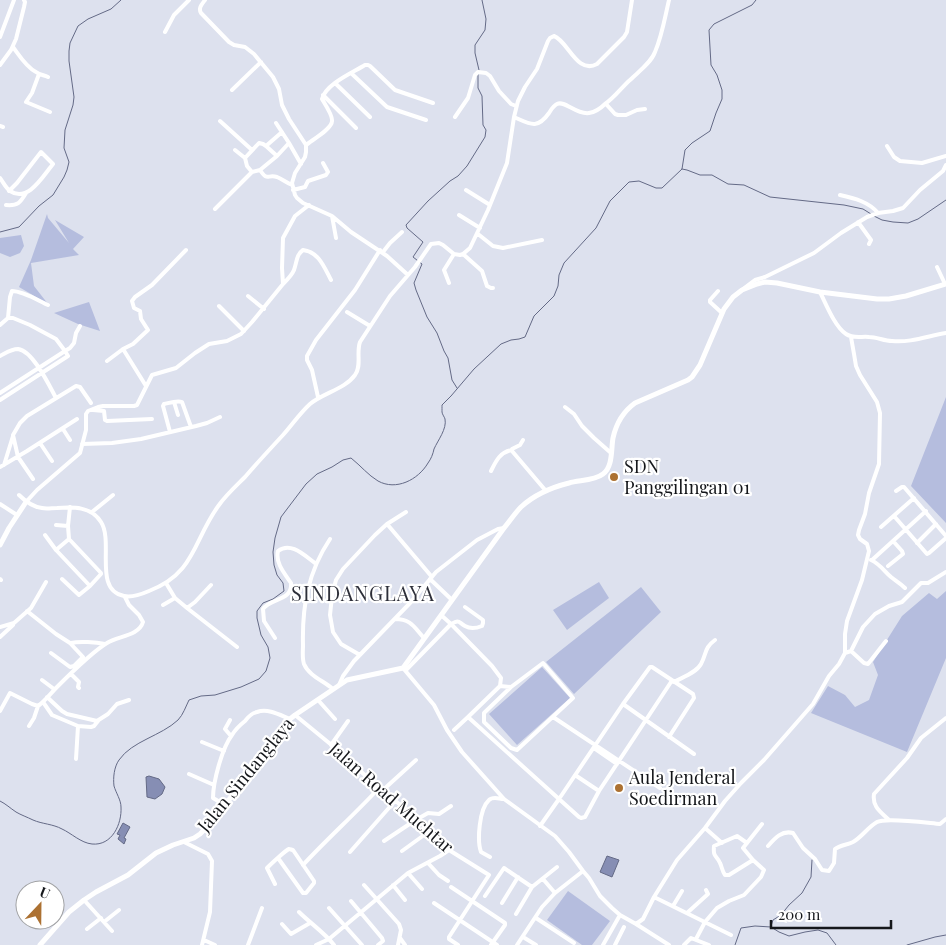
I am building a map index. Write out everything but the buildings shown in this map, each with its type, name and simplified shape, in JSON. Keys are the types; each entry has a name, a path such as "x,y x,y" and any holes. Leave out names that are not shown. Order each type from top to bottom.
{"street":[{"path":"0,37 14,0"},
{"path":"165,32 172,18 189,0"},
{"path":"205,0 200,6 201,13 229,42 250,50 276,83 281,94 282,105 306,145 306,152 295,173 292,185 297,198 332,216 351,232 382,251 408,275"},
{"path":"125,597 146,592 166,583 178,574 190,558 219,505 318,397 349,382 355,376 358,367 358,347 370,326 390,296 431,244 443,245 454,254 463,254 470,248 478,234 507,163 516,106 525,87 534,75 550,38 554,36 558,38 580,63 593,66 627,32 632,0"},
{"path":"514,117 537,125 543,121 557,104 568,106 584,114 590,113 606,104 644,67 655,53 669,0"},
{"path":"0,65 13,46 25,1"},
{"path":"13,46 26,65 39,74 48,76"},
{"path":"232,90 261,62"},
{"path":"306,145 332,124 332,118 322,99 325,92 336,83 368,65 395,90 433,103"},
{"path":"455,117 468,98 475,75 478,72 486,73 490,76 499,91 511,104 516,106"},
{"path":"352,73 387,107 426,120"},
{"path":"39,74 32,93 26,102 50,112"},
{"path":"336,83 370,117"},
{"path":"323,95 356,128"},
{"path":"606,104 618,116 645,109"},
{"path":"220,121 252,150"},
{"path":"276,123 301,164"},
{"path":"266,146 282,132"},
{"path":"245,158 259,143 266,146 277,156"},
{"path":"215,209 252,172 260,170 289,143"},
{"path":"887,146 894,157 903,161 927,162 946,156"},
{"path":"235,150 245,158 247,166 252,172"},
{"path":"6,205 13,206 18,204 26,193 38,183 52,164 41,152 9,191"},
{"path":"293,190 305,187 308,181 326,175 328,172 323,163"},
{"path":"404,669 424,638 522,506 546,491 603,474 611,459 616,429 622,415 628,408 692,377 700,365 722,313 734,297 755,280 814,253 867,217 906,206 946,166"},
{"path":"260,170 266,177 275,176 292,185"},
{"path":"0,178 9,191 18,194 26,193"},
{"path":"466,190 490,205"},
{"path":"18,194 20,201"},
{"path":"840,195 852,197 869,205 878,213"},
{"path":"283,284 283,238 295,216 309,205"},
{"path":"460,215 480,228"},
{"path":"332,216 336,238"},
{"path":"858,222 871,240 869,244"},
{"path":"318,397 307,356 316,340 355,290 382,251 402,232"},
{"path":"478,234 493,246 503,248 542,240"},
{"path":"107,361 133,344 148,330 141,319 140,312 134,308 132,300 152,285 186,250"},
{"path":"0,545 26,502 80,453 86,430 86,414 90,410 103,406 138,404 152,375 176,368 209,344 227,341 244,331 292,274 296,258 303,250 310,251 320,258 331,280"},
{"path":"449,283 444,270 454,254"},
{"path":"463,254 482,271 487,286 494,288"},
{"path":"742,290 765,282 820,292 890,299 946,284 937,267"},
{"path":"0,325 8,318 12,291 20,292 48,305"},
{"path":"718,292 710,302 722,313"},
{"path":"820,292 840,328 851,337 902,341 946,333"},
{"path":"248,296 264,308"},
{"path":"219,306 244,331"},
{"path":"347,312 370,326"},
{"path":"0,400 68,356 56,339 13,318 8,318"},
{"path":"0,393 70,348 74,343 80,326"},
{"path":"636,924 643,919 677,860 705,828 725,801 813,704 845,653 847,621 869,560 869,548 858,535 866,514 869,494 879,464 880,413 877,402 856,366 851,337"},
{"path":"0,356 10,350 17,349 25,352 30,356 56,398"},
{"path":"123,349 146,386"},
{"path":"2,466 13,435 27,416 78,386 91,403"},
{"path":"174,402 178,415"},
{"path":"170,432 164,404 182,402 191,427"},
{"path":"565,407 611,453"},
{"path":"90,410 104,411 105,420 107,421 152,419"},
{"path":"82,444 128,441 207,423 220,416"},
{"path":"2,466 77,419"},
{"path":"62,429 70,440"},
{"path":"13,435 18,457 33,479"},
{"path":"491,471 498,458 505,452 520,445 523,440"},
{"path":"40,443 52,461"},
{"path":"512,450 546,491"},
{"path":"894,516 927,554 946,537 904,487 896,491"},
{"path":"19,495 26,502 44,509 70,507 92,512 105,530 107,581 115,592 125,597 143,622 142,626 135,631 105,644 71,674 38,706 29,726"},
{"path":"92,512 113,495"},
{"path":"881,527 914,498"},
{"path":"0,504 17,515"},
{"path":"62,579 79,595 101,574 69,539 70,507"},
{"path":"869,560 926,511"},
{"path":"360,655 342,644 333,632 330,615 336,580 342,569 387,524 406,512"},
{"path":"387,524 431,578 452,600"},
{"path":"917,543 936,524"},
{"path":"56,525 68,526"},
{"path":"339,685 342,676 360,655 436,572 470,545 498,529 504,528"},
{"path":"45,535 56,550 90,586"},
{"path":"56,550 69,539"},
{"path":"330,539 315,563 305,599 303,657 304,665 309,671 333,690"},
{"path":"888,566 902,555 902,551 893,541"},
{"path":"274,638 264,621 263,609 267,604 288,594 291,589 291,583 277,559 278,551 282,548 293,549 315,563"},
{"path":"869,560 881,566 905,588"},
{"path":"845,653 851,651 863,627 875,614 889,606 902,602 921,583 928,583 946,572"},
{"path":"0,637 36,602 46,582"},
{"path":"166,583 175,598 237,647"},
{"path":"187,608 211,585"},
{"path":"163,605 175,598"},
{"path":"404,669 451,624 458,621 472,628 482,626 483,620 465,607"},
{"path":"27,611 70,643 83,658 74,666 68,667 51,653"},
{"path":"441,615 500,674 501,678 500,686 454,730"},
{"path":"394,619 408,620 424,638"},
{"path":"0,628 14,623"},
{"path":"468,718 581,818 584,817 599,791 673,681 695,671 701,664 709,644 715,640"},
{"path":"851,651 864,663 868,664 886,641"},
{"path":"70,643 95,642 105,644"},
{"path":"543,663 573,698 517,750 511,748 484,722 484,713 511,687 543,663"},
{"path":"540,826 650,667 693,694 694,698 669,737"},
{"path":"404,669 434,705 447,730 462,752 504,799 555,836 589,878 600,896 620,915 669,945"},
{"name":"Jalan Sindanglaya","path":"41,945 69,912 84,900 128,875 156,853 200,834 225,805 293,717 339,685 354,678 404,669"},
{"path":"71,674 78,682 79,688"},
{"path":"42,680 54,690"},
{"path":"500,686 511,687"},
{"path":"0,711 10,694 38,706"},
{"path":"47,697 62,712 98,721"},
{"path":"43,702 52,714 78,726 88,727 94,726 117,704 129,700"},
{"path":"318,700 335,719"},
{"path":"623,704 694,754"},
{"path":"225,805 212,798 224,750 231,736 252,714 258,711 293,717"},
{"name":"Jalan Road Muchtar","path":"293,717 331,745 395,801 418,818 449,850 490,876 473,902"},
{"path":"553,717 595,747 660,788"},
{"path":"889,820 876,808 873,800 874,794 908,758 921,738 946,718"},
{"path":"230,720 225,729 231,736"},
{"path":"331,745 348,721"},
{"path":"76,759 78,726"},
{"path":"202,742 224,750"},
{"path":"303,865 354,814 416,760"},
{"path":"189,774 214,785"},
{"path":"576,775 599,791"},
{"path":"490,857 481,852 480,848 479,831 481,819 489,799 504,799"},
{"path":"350,852 395,801"},
{"path":"384,841 418,818 428,813 439,814 450,806"},
{"path":"768,846 777,836 788,832 793,833 822,870 829,871 834,863 835,850 838,846 846,846 855,841 878,822 889,820 940,824 946,820"},
{"path":"696,939 705,922 717,908 728,901 744,895 761,877 764,870 743,849 762,824"},
{"path":"705,828 722,843"},
{"path":"402,851 431,830"},
{"path":"747,842 736,836 713,847 714,855 726,875 753,860"},
{"path":"184,842 208,854 212,861 210,912 202,945"},
{"path":"275,884 267,868 278,858 289,849 291,849 314,884 306,893 302,893 278,858"},
{"path":"316,945 330,939 408,872 428,863 449,850"},
{"path":"428,863 448,882"},
{"path":"516,914 532,887 557,867"},
{"path":"485,896 504,868 532,887"},
{"path":"518,945 542,907 555,893 583,871"},
{"path":"408,872 422,889"},
{"path":"502,903 518,878"},
{"path":"542,879 555,893"},
{"path":"364,885 399,924 402,930 398,945"},
{"path":"393,885 405,900"},
{"path":"434,903 494,944 505,922 451,888"},
{"path":"687,913 708,894 706,890"},
{"path":"673,906 682,891"},
{"path":"654,897 731,935"},
{"path":"84,900 112,931"},
{"path":"351,901 382,938 378,945"},
{"path":"458,945 449,937 473,902"},
{"path":"248,945 262,908"},
{"path":"329,908 362,945"},
{"path":"104,922 119,910"},
{"path":"299,912 330,939 334,945"},
{"path":"603,945 620,915"},
{"path":"88,929 100,918"},
{"path":"536,918 574,943"},
{"path":"282,924 290,935 310,923"},
{"path":"615,945 624,928"},
{"path":"523,937 536,945"},
{"path":"400,938 405,945"},
{"path":"684,945 690,938 709,945"},
{"path":"204,940 216,945"}],"shaded area":[{"path":"47,214 48,218 69,243 55,220 84,237 73,249 79,255 31,263 34,286 48,304 19,287 31,260"},
{"path":"21,235 24,246 20,253 10,257 0,253 0,238"},
{"path":"89,302 100,331 54,313"},
{"path":"946,397 946,523 911,486"},
{"path":"599,582 609,598 567,630 553,610"},
{"path":"641,587 661,612 574,694 546,662"},
{"path":"946,591 946,658 907,752 811,713 828,686 845,695 855,707 869,700 878,675 873,662 902,616 929,593 937,599"},
{"path":"542,667 570,698 517,745 489,714"},
{"path":"146,777 159,779 165,787 162,794 155,799 147,797"},
{"path":"123,823 130,827 124,838 126,839 124,844 118,839 120,835 117,834"},
{"path":"607,856 619,860 612,877 600,872"},
{"path":"568,891 610,921 592,945 582,945 547,920"}],"waterway":[{"path":"0,232 19,227 39,206 53,195 64,177 69,162 64,148 65,130 74,97 69,61 70,43 78,26 88,19 111,9 121,0"},
{"path":"479,70 475,45 485,30 486,19 482,0"},
{"path":"0,801 20,814 36,821 59,827 88,843 99,844 110,838 118,827 121,814 120,802 114,786 114,773 117,763 125,753 139,743 171,726 183,713 189,700 241,687 259,679 266,671 270,658 268,647 261,635 257,611 263,603 284,591 283,583 277,575 274,565 275,538 281,517 306,484 317,474 343,460 351,458 374,479 385,484 392,485 406,482 413,479 424,469 445,427 442,405 474,369 501,344 525,337 534,316 554,296 564,263 596,228 610,201 629,182 639,181 656,188 662,188 682,169 685,150 710,131 722,99 722,90 711,65 709,30 714,24 752,5 756,0"},
{"path":"457,388 452,380 448,358 437,333 427,317 414,283 422,264 413,257 423,242 406,225 428,201 467,166 485,137 486,130 483,125 482,96 478,88 478,74"},
{"path":"682,169 700,175 712,175 728,184 744,185 770,197 844,205 863,209 871,214"},
{"path":"874,216 882,220 908,223 918,219 946,200"},
{"path":"771,926 773,920 781,915 802,893 811,877 812,860"},
{"path":"735,945 741,928 755,926 771,927 789,936 818,930 827,933 836,945"},
{"path":"907,945 946,935"}],"place":[{"name":"SDN Panggilingan 01","path":"614,477"},
{"name":"Aula Jenderal Soedirman","path":"619,788"}],"district":[{"name":"SINDANGLAYA","path":"363,594"}]}
